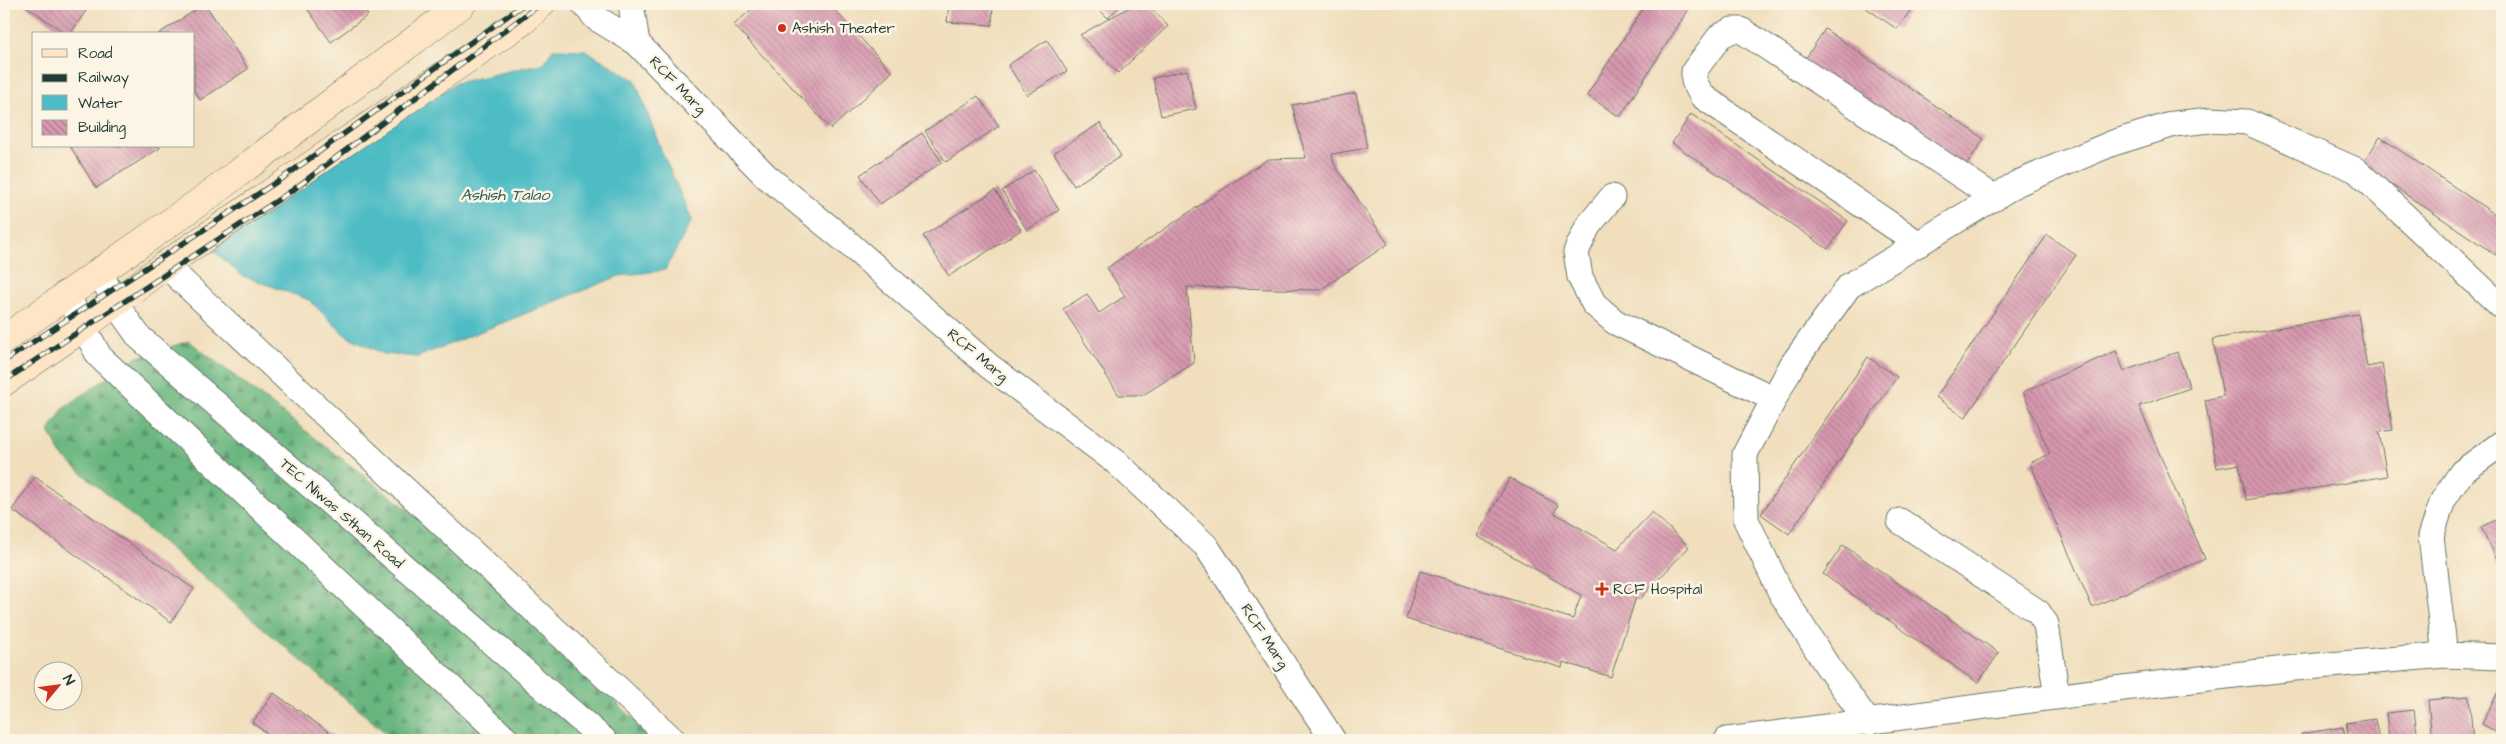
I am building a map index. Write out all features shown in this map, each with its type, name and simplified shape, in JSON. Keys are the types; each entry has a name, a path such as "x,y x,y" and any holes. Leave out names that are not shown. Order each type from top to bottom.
{"main road":[{"path":"4,339 66,293 208,196 462,4"},
{"path":"4,382 82,328 165,265 366,128 524,9"},
{"path":"343,94 366,128"}],"street":[{"name":"RCF Marg","path":"584,4 596,18 637,43 766,176 847,242 989,366 1116,462 1206,546 1333,740"},
{"path":"631,4 637,43"},
{"path":"1919,244 1702,96 1694,81 1694,71 1720,36 1732,30 1742,30 1995,198"},
{"path":"1869,723 1828,667 1781,593 1746,520 1745,454 1792,365 1848,286 2018,183 2113,143 2174,124 2210,120 2247,122 2356,170 2502,306"},
{"path":"1612,197 1588,226 1576,252 1580,277 1594,304 1615,322 1774,399"},
{"path":"165,265 673,740"},
{"name":"TEC Niwas Sthan Road","path":"99,270 115,303 139,337 604,740"},
{"path":"66,293 82,328 99,356 507,740"},
{"path":"2446,655 2432,536 2443,500 2462,472 2502,443"},
{"path":"1900,521 2038,612 2046,624 2057,697"},
{"path":"1727,740 2286,669 2446,655 2502,657"}],"green space":[{"path":"189,341 458,548 655,740 394,740 62,456 49,431 64,408 135,358"}],"water":[{"name":"Ashish Talao","path":"553,49 585,50 635,80 662,152 692,220 665,270 619,276 417,357 384,354 345,335 309,300 241,275 205,243 456,83 544,63"}],"building":[{"path":"23,4 90,5 71,32 63,32"},
{"path":"205,4 248,69 200,100 195,92 195,32 161,32"},
{"path":"304,4 359,4 368,15 331,42"},
{"path":"757,4 829,4 892,72 831,129 734,25"},
{"path":"949,4 993,4 992,25 947,22"},
{"path":"1093,4 1122,4 1108,18"},
{"path":"1135,4 1147,4 1168,26 1118,73 1080,35"},
{"path":"1646,4 1692,4 1620,117 1587,95"},
{"path":"1860,4 1915,4 1897,29"},
{"path":"1825,29 1984,139 1963,170 1804,61"},
{"path":"1047,40 1067,71 1027,95 1008,65"},
{"path":"1187,70 1196,109 1161,116 1153,78"},
{"path":"1356,93 1367,148 1332,154 1334,164 1388,244 1320,290 1187,287 1194,363 1143,395 1119,395 1063,309 1087,294 1099,313 1125,296 1107,268 1268,159 1306,158 1292,105"},
{"path":"978,96 999,126 946,162 925,131"},
{"path":"1691,114 1848,221 1828,249 1672,143"},
{"path":"1100,123 1121,156 1074,186 1054,153"},
{"path":"922,133 942,162 880,204 860,175"},
{"path":"2380,137 2502,219 2502,259 2362,165"},
{"path":"71,148 160,148 96,188"},
{"path":"1034,170 1059,210 1027,230 1002,191"},
{"path":"995,190 1021,230 949,276 923,236"},
{"path":"2047,235 2076,255 1965,418 1936,397"},
{"path":"2358,314 2367,367 2382,364 2393,430 2379,432 2387,476 2246,500 2239,464 2217,468 2205,400 2223,396 2213,339"},
{"path":"2116,351 2124,371 2177,352 2190,388 2139,406 2205,559 2092,607 2030,463 2050,454 2023,392"},
{"path":"1868,357 1897,377 1789,534 1761,514"},
{"path":"35,477 194,589 171,622 12,510"},
{"path":"1510,478 1558,505 1554,513 1617,549 1652,512 1689,547 1639,600 1636,597 1611,677 1563,662 1562,668 1406,619 1420,571 1573,619 1581,595 1477,536"},
{"path":"2502,517 2502,560 2498,562 2481,527"},
{"path":"1843,545 1999,653 1978,683 1823,574"},
{"path":"2502,684 2502,735 2482,724"},
{"path":"274,693 340,740 277,740 252,723"},
{"path":"2469,696 2473,740 2432,740 2428,700"},
{"path":"2414,710 2418,740 2389,740 2386,713"},
{"path":"2375,719 2379,740 2349,740 2346,723"},
{"path":"2343,727 2346,740 2302,740 2301,734"}],"railway":[{"path":"4,361 284,177 524,4"},
{"path":"4,381 293,190 540,4"}],"place":[{"name":"Ashish Theater","path":"782,28"},
{"name":"RCF Hospital","path":"1602,589"}]}
